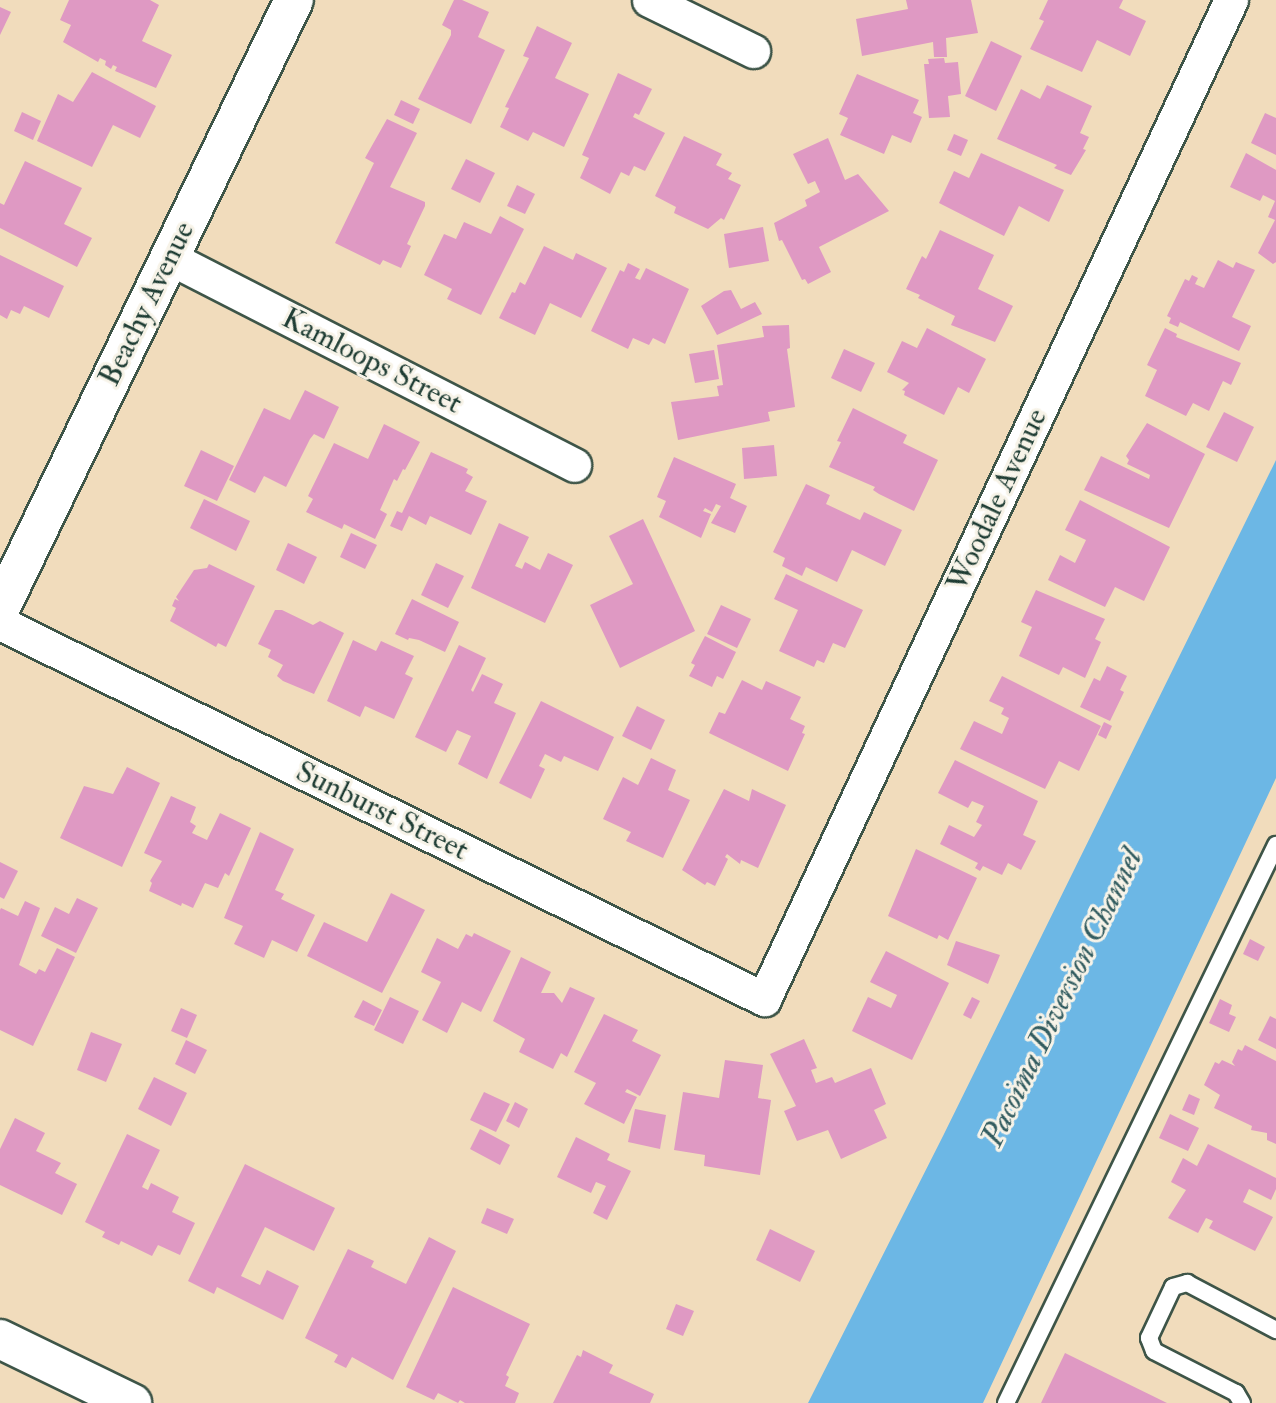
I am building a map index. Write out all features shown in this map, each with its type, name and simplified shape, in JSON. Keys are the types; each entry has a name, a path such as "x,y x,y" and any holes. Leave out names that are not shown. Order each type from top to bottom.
{"street":[{"name":"Beachy Avenue","path":"0,609 294,0"},
{"path":"649,0 753,51"},
{"name":"Woodale Avenue","path":"764,999 1231,0"},
{"name":"Kamloops Street","path":"170,258 574,466"},
{"name":"Sunburst Street","path":"0,623 764,999"},
{"path":"0,1339 132,1403"}],"lane":[{"path":"1006,1403 1276,845"},
{"path":"1242,1403 1236,1393 1154,1351 1149,1338 1173,1287 1187,1283 1276,1330"}],"water":[{"name":"Pacoima Diversion Channel","path":"1276,460 1276,778 983,1403 808,1403 943,1136"}],"building":[{"path":"69,0 150,0 159,5 142,41 172,55 156,88 115,71 117,67 113,65 111,69 105,65 106,61 100,58 98,62 63,42 71,25 60,20"},
{"path":"454,0 462,0 489,12 478,37 505,50 471,124 418,99 451,35 451,30 442,25"},
{"path":"906,0 971,0 978,33 946,38 947,57 934,57 933,42 862,56 856,19 908,9"},
{"path":"1048,0 1123,0 1119,8 1146,21 1130,56 1097,40 1082,72 1030,49 1044,21 1039,19"},
{"path":"0,7 11,12 0,35"},
{"path":"537,26 572,43 555,78 589,94 564,147 533,132 528,141 500,127 509,108 505,107 529,58 523,56"},
{"path":"991,41 1022,56 996,111 965,96"},
{"path":"944,58 945,63 958,62 961,94 948,96 950,117 929,118 924,64 929,64 928,59"},
{"path":"92,72 156,106 140,138 113,125 92,167 37,141 58,94 73,102"},
{"path":"618,73 652,89 639,115 635,113 633,117 665,133 645,171 634,166 629,176 621,172 610,194 580,178 589,158 582,155"},
{"path":"857,74 919,100 913,113 922,117 911,143 892,135 884,154 840,135 848,118 839,114"},
{"path":"1047,85 1092,106 1080,133 1089,137 1083,149 1086,150 1071,175 1054,168 1057,165 997,139 1021,89 1040,99"},
{"path":"401,100 420,109 413,124 394,115"},
{"path":"22,112 41,121 33,140 14,131"},
{"path":"1265,113 1276,118 1276,155 1251,143"},
{"path":"387,119 417,133 390,187 425,202 407,244 411,246 401,268 383,260 380,265 335,243 374,163 365,158"},
{"path":"954,134 968,140 961,156 947,150"},
{"path":"684,136 722,154 716,165 732,173 728,179 741,185 724,220 721,218 708,229 674,213 676,207 655,196"},
{"path":"828,138 845,180 858,174 889,211 819,247 831,272 808,284 805,279 802,280 782,240 779,241 774,223 807,206 805,200 820,192 815,181 808,184 793,154"},
{"path":"981,153 1064,190 1049,222 1019,206 1004,236 939,203 954,171 969,178"},
{"path":"1246,153 1276,170 1276,262 1273,264 1258,253 1275,220 1268,217 1275,201 1263,195 1260,201 1230,187"},
{"path":"466,159 495,173 480,203 451,189"},
{"path":"25,161 82,188 64,224 92,238 77,267 0,228 0,203 4,205"},
{"path":"517,185 535,194 525,214 507,206"},
{"path":"500,216 524,229 481,315 447,299 452,289 424,275 444,234 456,239 464,222 491,234"},
{"path":"763,227 769,261 729,268 724,234"},
{"path":"940,230 994,255 978,289 1013,306 995,342 951,325 955,316 906,289 922,256 926,259"},
{"path":"544,246 573,260 576,253 607,268 581,318 550,303 535,335 499,318 512,292 515,293 520,282 525,285"},
{"path":"0,255 64,286 49,318 24,306 20,314 11,310 7,319 0,315"},
{"path":"1218,260 1233,268 1236,262 1255,270 1232,317 1251,326 1239,351 1180,322 1178,327 1169,323 1171,318 1167,316 1185,279 1189,281 1192,275 1198,278 1195,284 1204,288"},
{"path":"628,263 640,269 635,278 640,280 646,268 689,289 665,344 653,338 649,345 633,338 628,349 591,331 620,270 624,272"},
{"path":"731,290 741,309 755,302 762,314 717,335 701,306 724,291"},
{"path":"789,325 790,348 787,349 795,407 768,412 770,421 678,440 671,402 719,396 717,386 723,385 717,345 764,337 762,326"},
{"path":"927,328 986,359 969,393 958,387 944,415 904,395 905,391 902,390 909,383 887,372 902,341 917,348"},
{"path":"1165,328 1177,334 1176,337 1241,363 1231,385 1223,381 1209,411 1193,403 1186,416 1145,396 1157,370 1147,365"},
{"path":"844,349 875,363 861,392 831,378"},
{"path":"714,350 719,379 695,383 689,354"},
{"path":"305,390 339,407 324,439 314,434 310,439 286,487 264,476 255,493 229,480 264,408 290,420"},
{"path":"853,408 907,435 903,443 938,460 914,511 879,494 873,490 875,487 829,467 841,442 837,441"},
{"path":"1224,412 1254,427 1237,462 1206,447"},
{"path":"1147,423 1205,454 1169,528 1084,490 1101,456 1149,479 1150,475 1127,464 1129,460 1126,456"},
{"path":"384,424 420,442 405,470 403,469 397,481 394,479 380,510 387,514 375,539 344,524 342,529 306,512 313,499 308,496 334,443 368,459"},
{"path":"774,445 777,476 744,479 742,448"},
{"path":"201,450 234,466 217,501 184,486"},
{"path":"431,452 468,469 466,473 473,477 465,491 487,501 471,535 430,516 426,525 409,516 402,531 390,526 397,511 402,513"},
{"path":"674,457 736,484 730,498 747,506 735,533 711,523 721,506 716,504 712,512 705,508 703,511 711,514 701,538 659,517 666,501 657,497"},
{"path":"806,484 830,495 826,504 860,520 864,512 902,530 885,566 852,550 837,582 806,567 802,576 782,566 785,558 773,552"},
{"path":"204,499 250,521 236,551 190,528"},
{"path":"1080,500 1170,547 1144,601 1115,587 1105,607 1048,580 1060,555 1075,563 1086,540 1065,530"},
{"path":"643,519 695,631 620,668 590,605 633,584 609,536"},
{"path":"499,523 529,537 515,566 522,569 525,562 540,570 548,553 573,565 545,623 471,588"},
{"path":"351,533 377,545 365,569 340,557"},
{"path":"288,543 317,557 304,584 276,570"},
{"path":"436,563 464,576 448,608 421,595"},
{"path":"209,564 255,586 226,647 218,643 216,647 170,621 176,608 172,606 175,599 179,601 176,597 194,570 207,568"},
{"path":"786,574 863,610 845,648 833,643 824,663 817,660 814,667 779,651 798,610 774,599"},
{"path":"1036,590 1105,619 1095,639 1101,642 1085,678 1063,667 1059,675 1019,656 1032,627 1021,622"},
{"path":"412,599 459,622 445,652 419,640 408,640 395,634"},
{"path":"721,605 751,619 737,648 707,634"},
{"path":"275,610 282,610 313,625 320,621 344,633 314,694 277,676 283,665 268,657 271,650 258,644"},
{"path":"705,636 736,652 723,679 717,676 712,687 689,676 695,665 691,663"},
{"path":"353,640 376,651 381,641 414,656 405,674 413,678 394,719 365,706 360,717 327,701"},
{"path":"459,645 486,658 471,690 473,692 482,674 503,684 494,703 516,713 487,779 458,764 471,736 457,730 446,752 415,737"},
{"path":"1107,666 1127,676 1120,690 1124,692 1110,721 1080,707 1094,678 1100,681"},
{"path":"1002,676 1101,726 1079,771 1059,761 1045,789 960,749 974,721 1002,734 1009,718 1001,714 1004,708 989,701"},
{"path":"742,680 762,690 766,681 801,697 790,719 805,726 802,733 805,734 788,771 709,733 719,712 725,714"},
{"path":"541,701 614,737 598,771 564,756 561,762 545,754 539,766 545,769 531,799 499,783"},
{"path":"637,706 665,720 651,750 622,736"},
{"path":"1104,722 1112,726 1106,739 1098,735"},
{"path":"651,758 676,770 668,790 690,800 663,858 626,841 631,832 603,819 623,777 638,785"},
{"path":"955,760 1038,801 1023,835 1036,841 1021,870 1008,863 1002,875 983,866 980,871 975,868 978,863 940,844 949,825 974,837 982,825 976,822 984,806 972,801 968,808 938,793"},
{"path":"127,767 160,783 122,867 60,838 84,786 113,794"},
{"path":"724,789 749,801 752,789 786,805 758,868 741,860 740,864 727,854 725,857 728,859 715,886 707,882 705,885 682,870"},
{"path":"171,796 196,807 190,822 196,826 192,833 207,840 220,813 251,828 229,876 225,873 218,888 205,883 193,908 182,903 181,906 149,891 152,883 150,881 162,861 144,853"},
{"path":"260,832 294,849 275,890 284,894 281,899 315,915 297,952 272,940 264,958 234,944 243,926 224,918"},
{"path":"916,849 977,878 948,940 939,935 937,939 888,916"},
{"path":"0,862 18,871 4,899 0,897"},
{"path":"391,893 425,910 382,993 307,956 324,922 367,942"},
{"path":"77,898 98,908 76,953 41,936 55,907 69,914"},
{"path":"25,901 40,908 19,965 36,974 39,969 45,972 57,948 75,957 33,1046 0,1030 0,910 1,908 18,916"},
{"path":"474,933 511,951 481,1012 462,1002 447,1033 422,1020 441,982 421,972 437,938 458,949 466,934 472,937"},
{"path":"1250,939 1265,947 1258,961 1243,954"},
{"path":"956,941 1000,955 988,984 947,965"},
{"path":"886,951 949,983 912,1060 852,1031 868,997 891,1008 897,995 870,982"},
{"path":"521,957 551,972 541,993 554,993 562,1003 570,987 595,998 567,1057 561,1053 553,1069 519,1052 525,1039 493,1021"},
{"path":"390,997 419,1011 403,1044 374,1030"},
{"path":"972,997 980,1001 971,1019 963,1015"},
{"path":"1220,999 1232,1005 1229,1014 1236,1017 1229,1032 1209,1023"},
{"path":"363,1000 382,1010 374,1026 354,1017"},
{"path":"181,1008 197,1015 187,1038 171,1031"},
{"path":"604,1014 638,1030 632,1041 661,1055 640,1096 627,1089 625,1092 637,1097 624,1124 584,1104 596,1083 574,1072"},
{"path":"1270,1016 1276,1019 1276,1049 1258,1040"},
{"path":"91,1032 122,1044 106,1082 77,1070"},
{"path":"804,1039 817,1068 811,1070 816,1083 832,1077 835,1083 871,1068 886,1104 874,1110 887,1138 841,1159 828,1130 797,1141 784,1111 796,1106 770,1054"},
{"path":"186,1040 207,1050 195,1074 175,1064"},
{"path":"1245,1045 1276,1061 1276,1144 1267,1140 1267,1133 1251,1130 1252,1126 1214,1108 1220,1095 1204,1085 1215,1062 1219,1064 1222,1060 1235,1066 1232,1062 1238,1049 1242,1051"},
{"path":"725,1060 763,1065 758,1098 771,1100 760,1175 704,1166 705,1155 674,1150 683,1092 719,1098"},
{"path":"154,1077 187,1093 171,1126 138,1109"},
{"path":"484,1092 510,1104 496,1132 470,1120"},
{"path":"1189,1094 1200,1099 1194,1115 1182,1110"},
{"path":"515,1102 528,1109 519,1128 506,1121"},
{"path":"635,1109 666,1115 660,1149 628,1142"},
{"path":"1170,1114 1199,1128 1188,1151 1159,1138"},
{"path":"15,1118 45,1133 36,1151 61,1163 55,1173 77,1184 62,1215 0,1185 0,1149"},
{"path":"480,1129 510,1145 500,1165 470,1149"},
{"path":"127,1134 160,1150 142,1187 148,1190 151,1183 179,1197 172,1212 195,1223 180,1255 158,1245 152,1256 121,1241 119,1245 102,1237 105,1232 85,1222"},
{"path":"576,1137 610,1154 607,1160 631,1171 607,1220 593,1213 606,1186 596,1182 591,1193 557,1177"},
{"path":"1208,1144 1276,1178 1276,1189 1271,1200 1249,1189 1243,1202 1273,1217 1255,1251 1209,1228 1213,1221 1206,1218 1198,1233 1168,1218 1186,1190 1171,1182 1183,1158 1197,1166"},
{"path":"245,1164 335,1208 314,1251 265,1227 241,1276 260,1285 267,1270 299,1286 283,1320 217,1287 214,1294 188,1281"},
{"path":"487,1208 514,1219 507,1234 481,1223"},
{"path":"770,1229 815,1251 800,1282 756,1260"},
{"path":"429,1237 456,1251 393,1380 352,1357 346,1368 334,1362 338,1355 305,1338 348,1249 374,1261 371,1267 406,1284"},
{"path":"453,1287 530,1324 506,1375 509,1377 505,1386 519,1393 515,1403 465,1403 460,1400 458,1403 438,1393 434,1400 406,1387"},
{"path":"676,1304 694,1311 683,1336 666,1329"},
{"path":"583,1350 613,1365 609,1373 654,1394 650,1403 553,1403 577,1355 581,1357"},
{"path":"1065,1353 1167,1403 1041,1403"}]}
